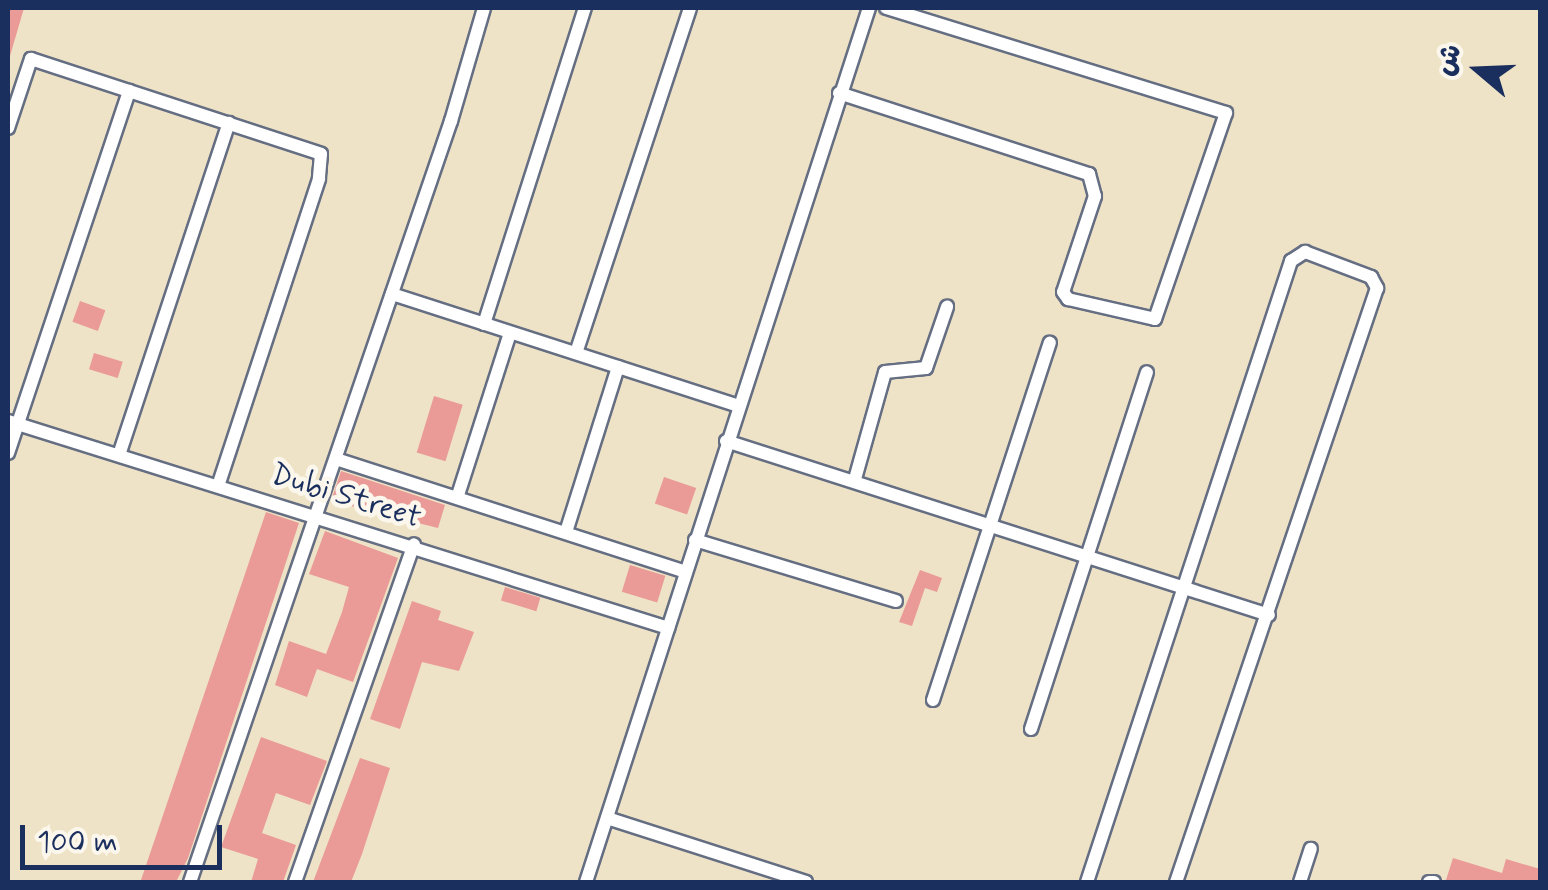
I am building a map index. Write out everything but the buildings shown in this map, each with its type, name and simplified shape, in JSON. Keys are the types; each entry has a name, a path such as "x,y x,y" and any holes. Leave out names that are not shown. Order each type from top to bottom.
{"street":[{"path":"190,882 392,294 484,8"},
{"path":"484,324 585,8"},
{"path":"576,354 690,8"},
{"path":"586,882 736,405 868,8"},
{"path":"839,93 1089,174 1095,196 1064,292 1068,299 1155,319 1226,113 886,8"},
{"path":"8,128 31,59 315,149 324,162 219,484"},
{"path":"8,453 12,422 129,92"},
{"path":"119,455 228,123"},
{"path":"1087,882 1291,261 1305,252 1371,277 1377,288 1176,882"},
{"path":"392,294 736,405"},
{"path":"854,480 885,372 926,368 947,307"},
{"path":"458,495 510,333"},
{"path":"934,700 1050,344"},
{"path":"566,532 618,367"},
{"path":"1031,729 1085,554 1148,372"},
{"name":"Dubi Street","path":"12,422 316,513 668,628"},
{"path":"726,441 990,522 1268,615"},
{"path":"336,459 458,495 685,572"},
{"path":"695,540 896,602"},
{"path":"295,882 414,544"},
{"path":"607,818 806,882"},
{"path":"1300,882 1311,849"}]}
